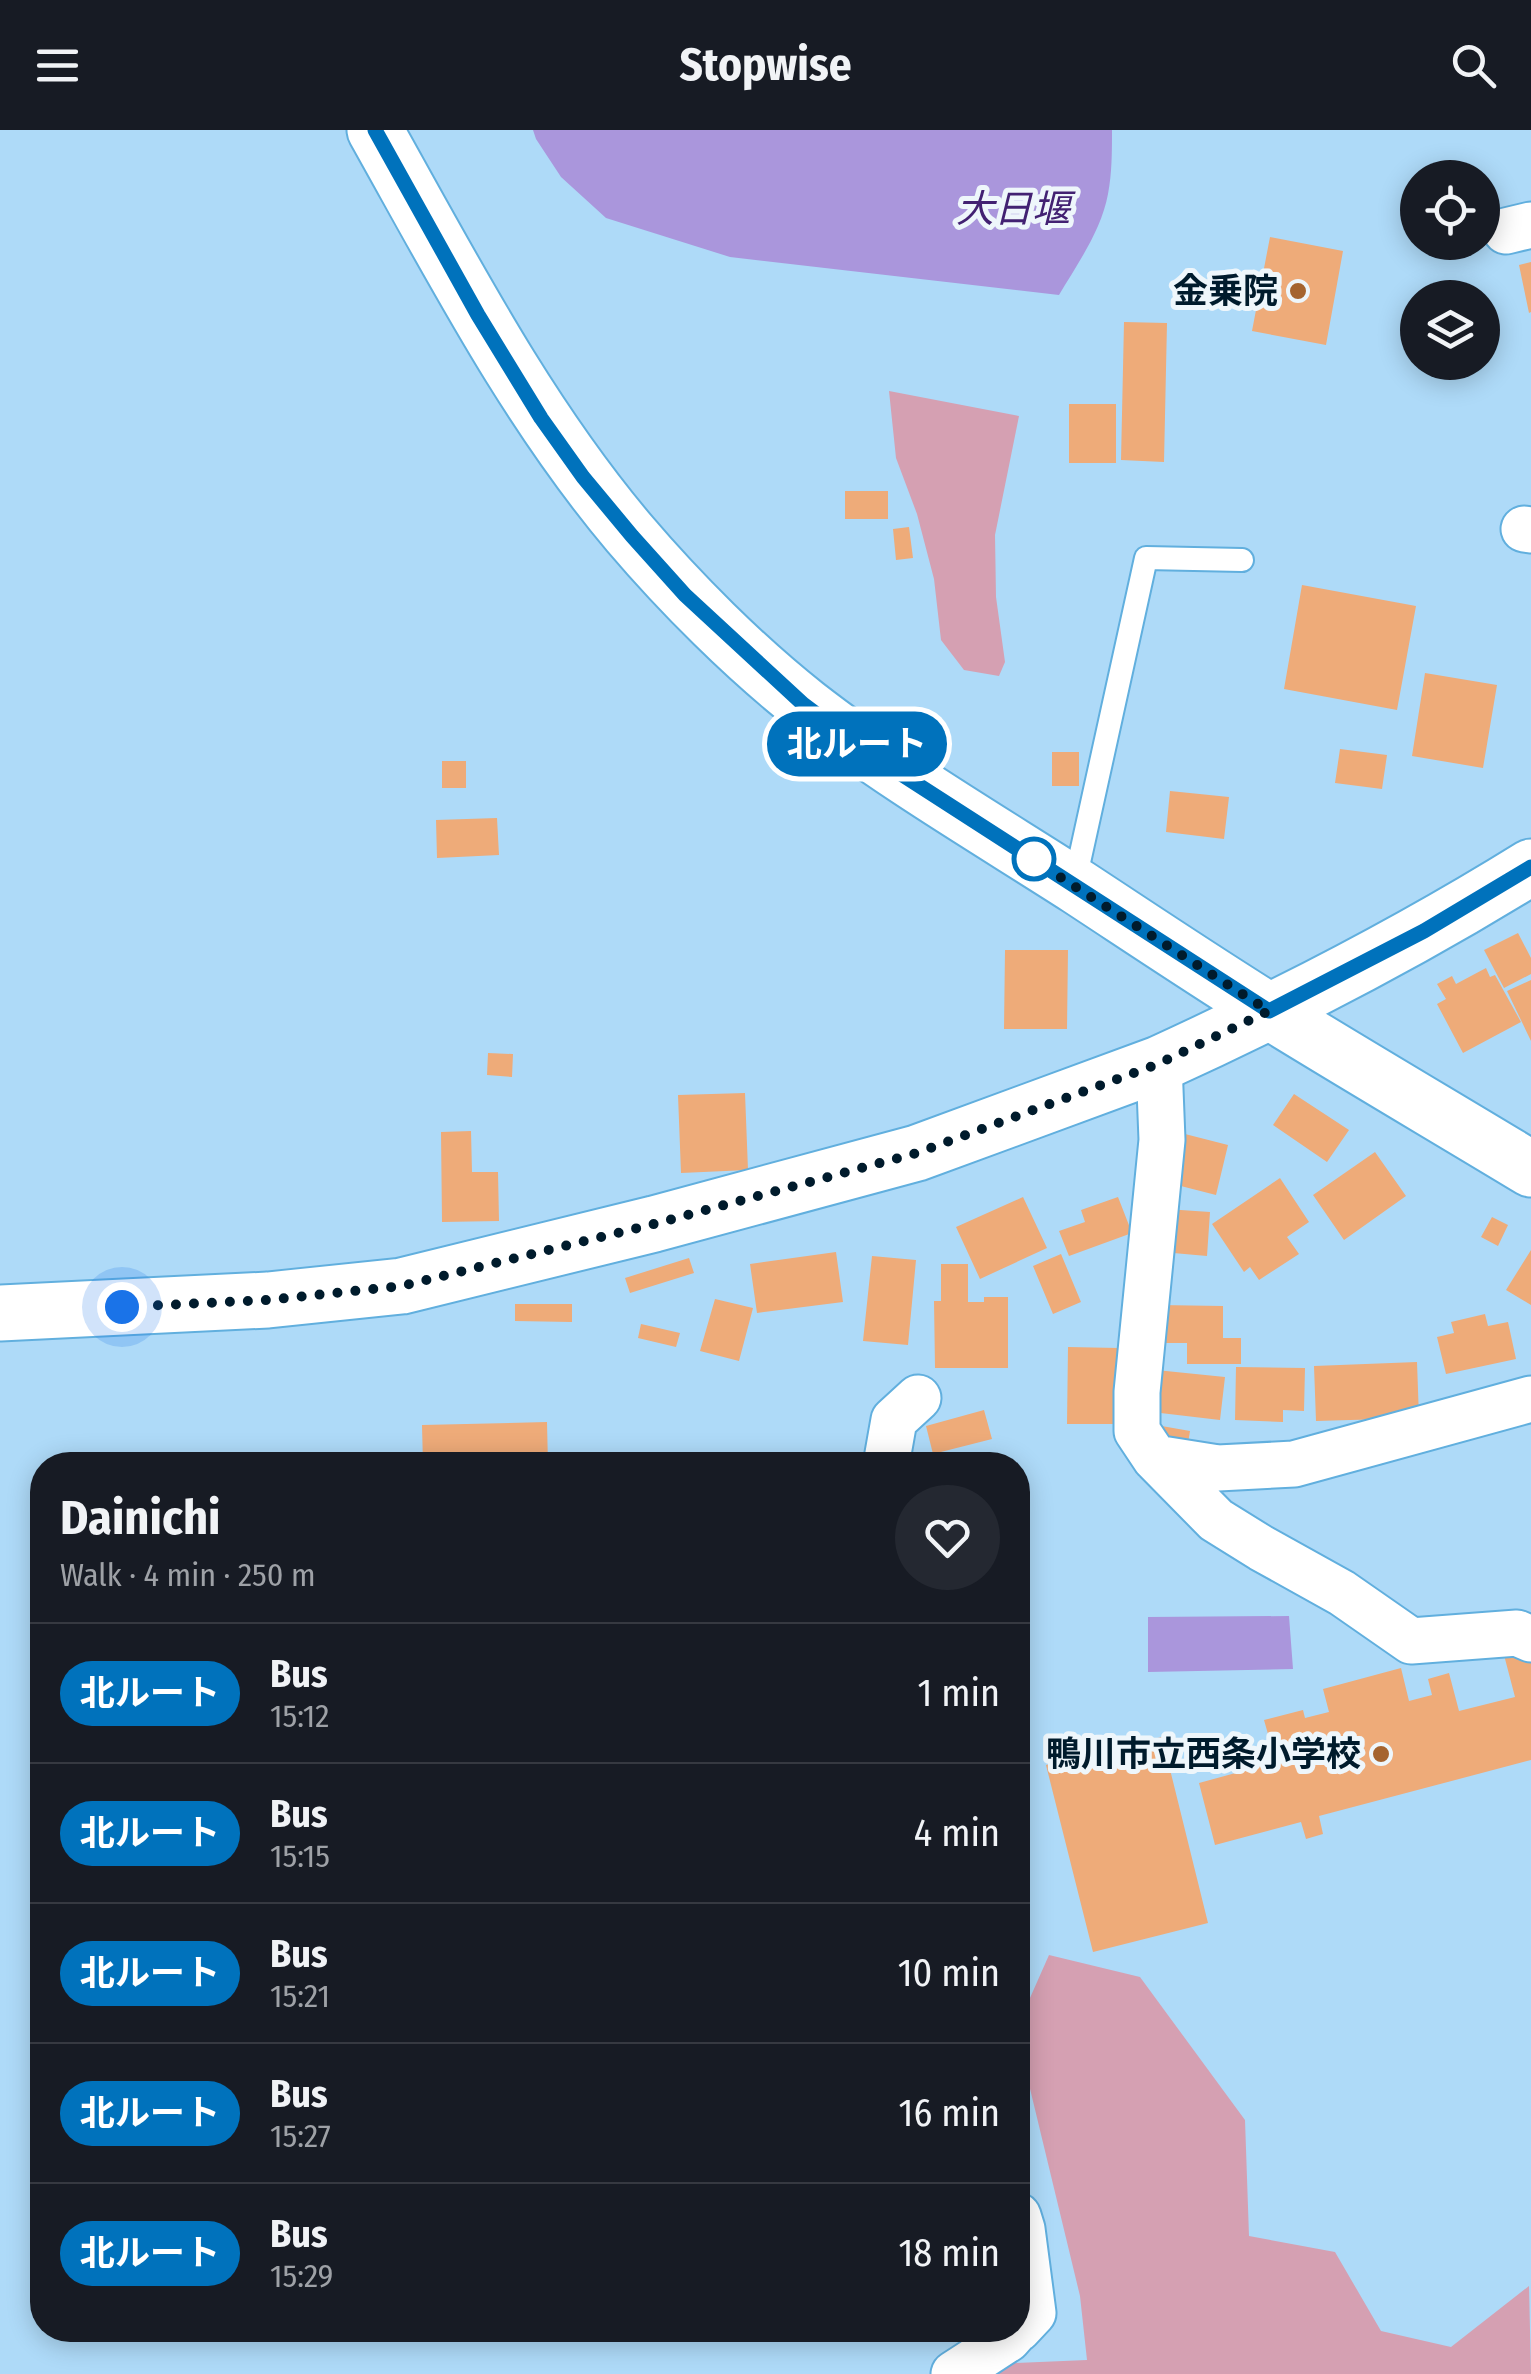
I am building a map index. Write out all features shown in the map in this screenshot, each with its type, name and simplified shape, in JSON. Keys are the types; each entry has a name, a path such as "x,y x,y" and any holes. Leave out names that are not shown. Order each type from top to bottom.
{"main road":[{"path":"375,130 478,315 541,418 595,492 685,595 803,704 967,818 1269,1011 1531,1169"},
{"path":"0,1313 268,1300 402,1286 917,1153 1158,1064 1424,931 1531,867"}],"street":[{"path":"1158,1064 1162,1140 1138,1392 1138,1432 1155,1458 1216,1520 1342,1593 1411,1640 1517,1633 1531,1639"},
{"path":"888,1452 894,1420 918,1398"},
{"path":"1155,1458 1218,1468 1294,1464 1531,1399"},
{"path":"954,2374 1003,2342"}],"lane":[{"path":"1074,885 1146,558 1242,560"}],"shaded area":[{"path":"889,391 1019,416 995,535 996,597 1005,662 999,676 964,670 941,640 934,579 917,514 896,458"},
{"path":"1049,1955 1140,1977 1245,2120 1249,2236 1335,2252 1381,2331 1451,2347 1529,2286 1531,2374 984,2374 992,2364 1087,2360 1080,2296 1030,2089 1030,1998"}],"water":[{"name":"大日堰","path":"533,130 1112,130 1111,170 1100,221 1059,295 730,257 606,218 561,177"},
{"path":"1289,1616 1293,1669 1148,1672 1148,1617"}],"building":[{"name":"金乗院","path":"1270,237 1343,251 1326,345 1252,331"},
{"path":"1531,262 1531,312 1529,313 1519,265"},
{"path":"1124,322 1167,323 1164,462 1121,460"},
{"path":"1069,404 1116,404 1116,463 1069,463"},
{"path":"845,491 888,491 888,519 845,519"},
{"path":"909,527 913,558 896,560 893,529"},
{"path":"1302,585 1416,606 1397,710 1284,689"},
{"path":"1425,673 1497,685 1483,768 1412,756"},
{"path":"1340,749 1387,755 1382,789 1335,783"},
{"path":"1052,752 1079,752 1079,786 1052,786"},
{"path":"442,761 466,761 466,788 442,788"},
{"path":"1170,791 1229,797 1224,839 1166,832"},
{"path":"497,818 499,855 437,858 436,820"},
{"path":"1518,933 1531,958 1531,974 1504,988 1484,950"},
{"path":"1005,950 1068,950 1067,1029 1004,1029"},
{"path":"1486,968 1490,977 1495,975 1521,1022 1463,1053 1437,1004 1446,999 1437,984 1452,976 1456,984"},
{"path":"1531,980 1531,1041 1507,991"},
{"path":"488,1053 513,1054 512,1077 487,1075"},
{"path":"745,1093 748,1170 681,1173 678,1095"},
{"path":"1294,1094 1349,1130 1327,1162 1273,1125"},
{"path":"471,1131 472,1172 498,1172 499,1221 442,1222 441,1132"},
{"path":"1185,1134 1228,1145 1216,1195 1173,1184"},
{"path":"1375,1152 1406,1196 1344,1240 1313,1195"},
{"path":"1280,1178 1309,1222 1287,1237 1299,1254 1259,1280 1250,1267 1244,1272 1212,1224"},
{"path":"1023,1197 1047,1248 980,1279 956,1227"},
{"path":"1118,1197 1132,1233 1069,1256 1059,1231 1085,1222 1081,1210"},
{"path":"1166,1209 1210,1212 1207,1256 1162,1252"},
{"path":"1492,1217 1508,1225 1498,1246 1481,1237"},
{"path":"1531,1250 1531,1305 1506,1290"},
{"path":"836,1252 843,1302 757,1313 750,1264"},
{"path":"1061,1254 1081,1302 1053,1314 1033,1266"},
{"path":"872,1256 916,1260 908,1345 863,1341"},
{"path":"689,1258 694,1273 630,1293 625,1278"},
{"path":"941,1264 968,1264 968,1302 1008,1297 1008,1368 935,1368 934,1301 941,1301"},
{"path":"715,1299 753,1308 739,1361 700,1351"},
{"path":"515,1304 572,1304 572,1322 515,1321"},
{"path":"1158,1305 1223,1306 1223,1338 1241,1338 1241,1364 1187,1364 1187,1343 1157,1343"},
{"path":"1485,1314 1488,1326 1508,1322 1516,1359 1446,1374 1437,1337 1454,1333 1451,1322"},
{"path":"641,1324 680,1333 676,1347 638,1338"},
{"path":"1068,1347 1119,1348 1119,1424 1067,1424"},
{"path":"1417,1362 1419,1418 1316,1421 1314,1366"},
{"path":"1236,1367 1305,1368 1304,1411 1283,1410 1283,1422 1235,1420"},
{"path":"1156,1370 1225,1377 1220,1420 1152,1412"},
{"path":"984,1410 992,1439 932,1452 926,1426"},
{"path":"547,1422 548,1452 423,1452 422,1425"},
{"path":"1156,1425 1190,1431 1187,1449 1153,1443"},
{"path":"1504,1655 1531,1657 1531,1760 1319,1816 1323,1834 1306,1839 1301,1822 1215,1845 1199,1783 1276,1762 1264,1720 1303,1710 1305,1718 1329,1712 1323,1689 1401,1668 1409,1701 1432,1695 1428,1679 1449,1673 1459,1711 1515,1697"},
{"path":"1162,1737 1208,1923 1093,1952 1046,1765"}],"bus line":[{"name":"北ルート","path":"375,130 478,315 541,418 583,477 685,595 803,704 867,752 1269,1011 1424,931 1531,867"}],"place":[{"name":"金乗院","path":"1298,291"},
{"name":"鴨川市立西条小学校","path":"1381,1754"}],"route":[{"path":"122,1307 268,1300 402,1286 654,1224 917,1153 1158,1064 1269,1011 1021,852 1034,859"}]}
